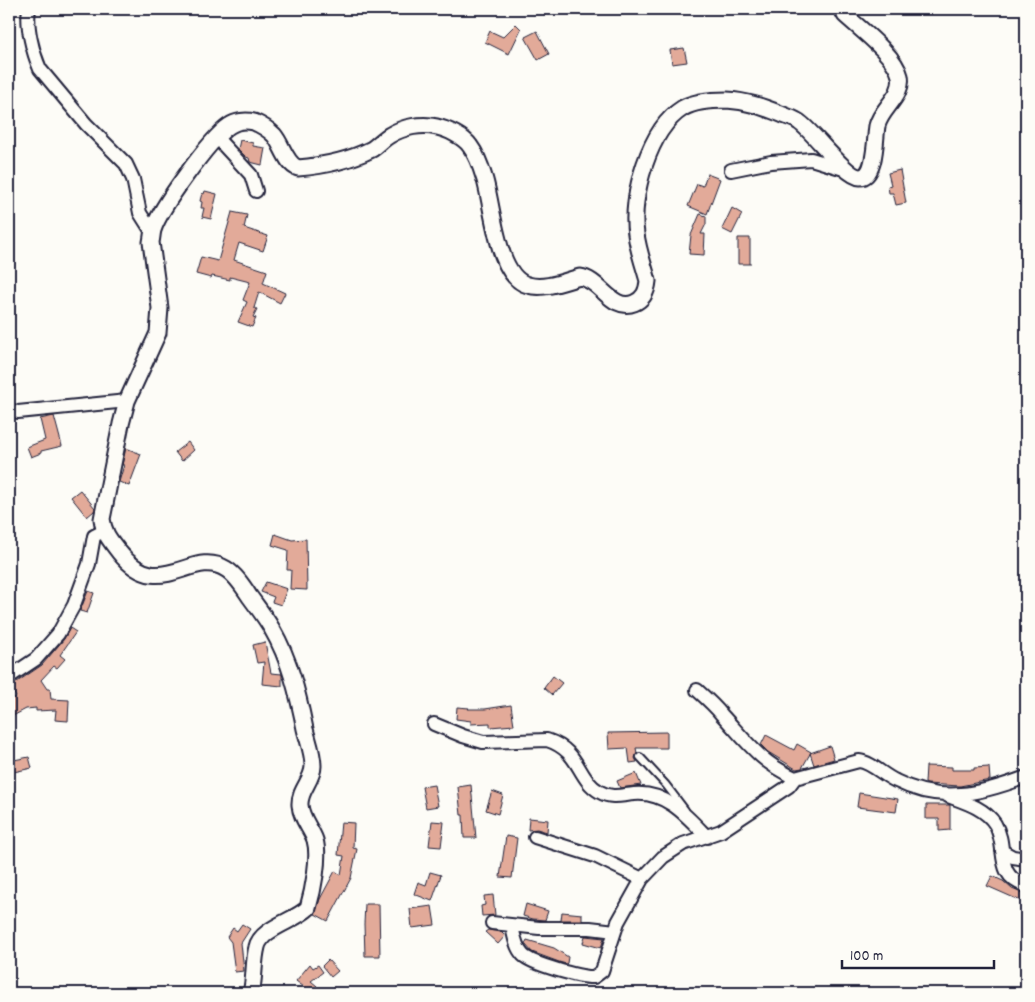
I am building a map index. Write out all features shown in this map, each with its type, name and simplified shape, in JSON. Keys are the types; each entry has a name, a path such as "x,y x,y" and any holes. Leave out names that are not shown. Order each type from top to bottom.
{"street":[{"path":"251,993 258,943 270,931 307,910 316,861 315,839 304,819 300,805 302,793 312,771 312,754 289,664 272,628 240,583 228,570 217,564 209,563 166,574 143,572 130,564 104,531 102,519 104,502 127,401 158,333 160,320 151,242 152,232 178,187 216,137 230,125 237,122 254,122 274,135 292,164 298,168 346,159 373,148 388,136 402,129 416,126 437,127 462,138 470,145 484,176 504,256 513,274 521,282 530,286 545,286 585,277 590,279 609,297 627,304 638,302 648,288 648,281 636,234 634,213 641,178 651,144 661,128 683,108 694,103 726,100 754,103 799,122 854,175 861,177 866,174 872,164 878,125 886,108 898,92 900,77 898,70 888,56 845,15 842,9"},
{"path":"27,11 36,61 40,69 82,120 126,164 133,179 140,213 152,232"},
{"path":"216,137 251,174 256,191"},
{"path":"731,170 771,162 810,159 849,171"},
{"path":"9,410 18,412 127,401"},
{"path":"9,677 36,660 58,634 74,604 89,564 94,536 104,531"},
{"path":"697,690 722,714 747,744 776,769 795,778"},
{"path":"434,724 483,742 547,740 557,743 572,755 594,788 610,797 640,794 658,796 688,816 707,837"},
{"path":"512,926 518,948 526,958 577,976 588,978 598,975 602,971 618,922 642,879 663,857 682,844 722,831 789,786 795,778 859,761 869,763 884,776 908,787 945,795 969,804 985,813 994,823 1002,842 1005,871 1013,881 1026,886"},
{"path":"945,795 986,791 1026,777"},
{"path":"535,837 595,856 642,879"},
{"path":"1002,852 1013,857 1026,859"},
{"path":"492,922 539,928 590,928 615,931"}],"lane":[{"path":"640,757 680,802 688,816"}],"building":[{"path":"516,24 521,29 509,54 485,42 490,31 503,37"},
{"path":"537,31 549,54 538,60 525,37"},
{"path":"684,48 687,62 672,64 670,50"},
{"path":"240,140 253,143 253,146 265,148 262,165 250,162 249,158 238,149"},
{"path":"900,170 906,203 896,205 893,193 889,193 888,186 891,185 888,173"},
{"path":"707,174 720,179 707,214 688,206 697,184 703,186"},
{"path":"205,191 217,194 211,219 202,217 204,208 201,208 202,202 200,201 202,193 204,194"},
{"path":"732,208 742,214 732,234 722,229"},
{"path":"232,212 247,215 244,228 268,236 263,251 239,243 234,260 267,271 263,283 285,293 280,303 259,292 254,308 257,309 253,317 256,318 252,327 238,322 247,302 243,300 250,282 230,277 230,280 196,274 201,257 218,261"},
{"path":"700,214 706,216 706,224 701,234 705,234 704,255 689,254 691,235"},
{"path":"738,238 750,238 750,264 738,264"},
{"path":"54,416 62,446 41,451 41,453 31,457 27,447 45,440 40,419"},
{"path":"188,442 194,450 182,461 175,452"},
{"path":"126,448 141,454 129,486 119,482"},
{"path":"80,490 95,508 87,517 71,497"},
{"path":"275,534 292,540 306,539 307,590 290,589 291,570 287,570 288,550 272,545"},
{"path":"266,582 287,589 281,605 272,602 274,597 261,592"},
{"path":"88,591 94,593 87,613 80,611"},
{"path":"70,628 76,632 60,655 65,659 57,668 54,666 41,680 47,689 50,689 51,699 69,700 68,721 55,720 56,710 36,711 36,708 26,709 9,718 9,701 16,697 9,685 14,684 42,665 64,639"},
{"path":"265,642 271,673 282,674 282,686 262,684 264,662 257,663 253,645"},
{"path":"553,676 562,683 552,695 544,688"},
{"path":"511,705 514,725 490,727 490,723 471,724 471,721 456,719 457,707 485,709"},
{"path":"667,732 667,748 636,748 635,758 637,762 630,763 628,748 609,749 608,733"},
{"path":"766,735 794,750 797,744 811,752 802,768 796,769 768,752 761,745"},
{"path":"830,746 834,759 814,765 810,753"},
{"path":"29,757 32,768 9,773 9,761"},
{"path":"926,766 952,767 952,770 974,770 974,768 989,767 990,780 960,786 927,784 925,783"},
{"path":"636,773 641,785 620,788 617,781"},
{"path":"434,785 438,806 426,808 422,787"},
{"path":"471,785 476,838 464,838 463,815 461,815 458,787"},
{"path":"492,791 503,795 498,814 486,810"},
{"path":"859,793 898,799 896,812 857,807"},
{"path":"926,805 950,805 950,830 939,831 939,819 926,819"},
{"path":"529,818 548,820 547,832 537,829 528,830"},
{"path":"432,821 444,822 441,847 429,846"},
{"path":"341,822 354,823 353,848 357,849 351,878 328,921 315,914 320,899 335,871 341,875 344,856 338,855"},
{"path":"506,836 517,838 512,878 500,877"},
{"path":"430,872 441,875 432,901 414,894 418,882 426,885"},
{"path":"992,876 1003,881 1012,889 1024,894 1021,901 987,886"},
{"path":"493,895 495,915 482,916 481,906 485,905 484,896"},
{"path":"365,904 379,904 380,956 365,956"},
{"path":"526,904 548,911 545,920 523,916"},
{"path":"432,906 435,925 412,928 410,909"},
{"path":"562,912 582,914 582,920 561,920"},
{"path":"242,924 250,929 241,943 244,971 235,972 231,942 227,937 233,928 237,931"},
{"path":"488,930 501,932 505,936 498,944 485,932"},
{"path":"585,936 604,938 601,948 583,943"},
{"path":"527,940 554,948 568,957 567,963 532,952 525,944"},
{"path":"328,960 338,971 331,977 322,966"},
{"path":"310,964 313,968 318,965 323,972 311,981 317,986 312,993 296,981"}]}
